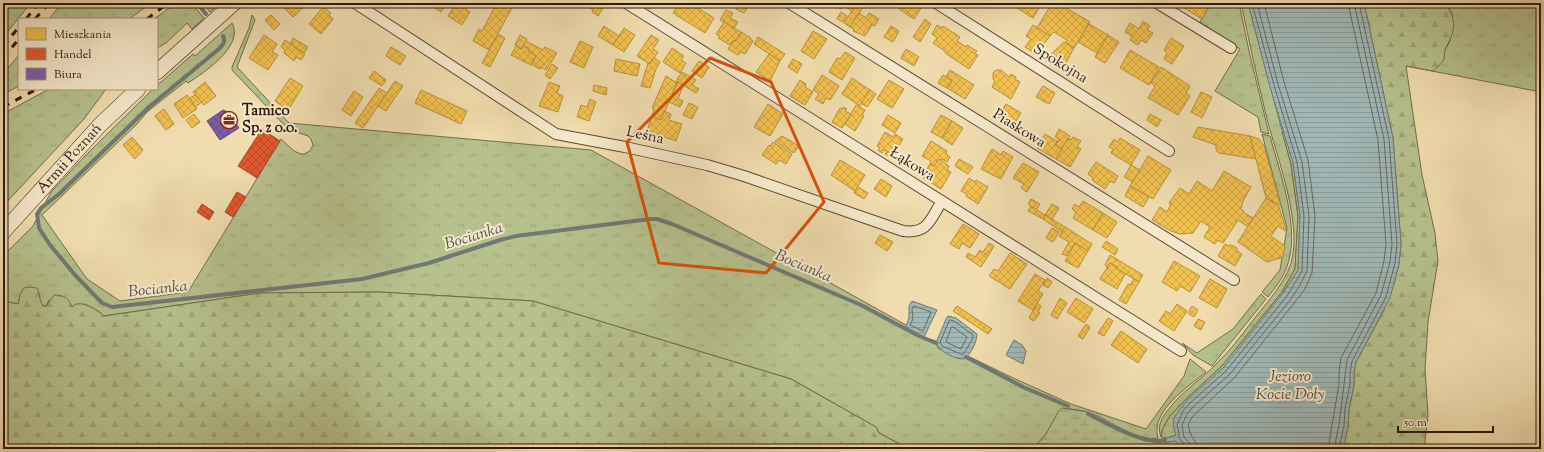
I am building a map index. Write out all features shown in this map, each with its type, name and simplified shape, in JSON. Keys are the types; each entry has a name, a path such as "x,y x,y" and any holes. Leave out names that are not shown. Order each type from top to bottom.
{"main road":[{"path":"158,71 234,3"},
{"name":"Armii Poznań","path":"3,232 100,125 137,90"}],"street":[{"name":"Leśna","path":"355,3 556,134 638,149 720,169 911,232 919,231 925,227 942,201"},
{"name":"Łąkowa","path":"626,3 1181,351"},
{"name":"Piaskowa","path":"789,3 1234,280"},
{"name":"Spokojna","path":"936,3 1169,151"},
{"path":"1157,3 1231,48"}],"highlighted area":[{"path":"710,58 771,82 824,202 766,273 659,263 627,142"}],"green space":[{"path":"3,3 31,3 18,18 3,37"},
{"path":"62,3 151,3 130,18 50,18"},
{"path":"176,3 196,3 193,5 204,18 192,29 187,23 166,43 158,47 158,18 155,18"},
{"path":"203,3 220,3 210,12"},
{"path":"1211,3 1239,3 1269,134 1261,132 1258,117 1215,91 1240,49 1200,22"},
{"path":"1241,3 1248,3 1291,164 1298,216 1295,269 1282,292 1222,366 1170,416 1163,428 1161,437 1159,430 1162,419 1166,413 1179,397 1210,370 1239,339 1280,285 1288,271 1293,255 1294,236 1288,194 1266,115"},
{"path":"1363,3 1445,3 1452,16 1454,26 1445,50 1444,59 1442,63 1433,71 1406,66 1422,175 1435,233 1438,261 1428,322 1425,369 1428,416 1424,449 1343,449 1348,427 1356,362 1383,312 1394,284 1399,264 1401,244 1393,138"},
{"path":"1445,3 1541,3 1541,92 1406,66 1444,59 1444,52 1450,41 1452,13"},
{"path":"252,15 255,20 237,67 289,123 591,150 906,325 915,333 936,341 939,349 966,357 968,356 1071,404 1146,429 1184,376 1190,359 1206,372 1172,400 1165,409 1157,428 1158,438 1141,437 1090,413 1062,408 1046,434 1033,449 909,449 879,433 876,427 791,379 533,301 379,292 260,293 104,316 85,304 71,307 49,300 46,306 43,306 40,301 39,293 18,304 3,301 3,256 33,226 51,192 152,90 158,90 158,84 193,54 195,56 232,23 234,32 233,41 220,58 212,66 188,83 186,81 147,112 137,124 42,215 87,279 120,301 188,292 281,139 294,151 301,154 310,151 313,145 308,136 288,129 232,70 249,28"},
{"path":"18,56 18,86 3,94 3,74"},
{"path":"47,90 105,90 84,119 3,206 3,114"},
{"path":"1282,132 1284,132 1293,163 1300,216 1298,270 1266,316 1211,381 1176,435 1167,438 1161,437 1163,428 1170,416 1222,366 1282,292 1295,269 1298,216 1291,164"},
{"path":"1262,134 1270,136 1288,202 1292,238 1286,269 1268,297 1262,292 1280,270 1287,228"},
{"path":"24,288 37,288 43,306 46,306 54,295 67,299 72,307 76,304 84,304 92,307 104,316 260,293 379,292 533,301 791,379 876,427 879,433 909,449 3,449 3,301 18,304 20,294"},
{"path":"1261,294 1266,299 1212,366 1193,355 1182,343 1197,353 1233,329"},
{"path":"1062,408 1089,412 1088,415 1145,441 1163,443 1176,441 1183,449 1033,449 1046,434 1058,412"}],"water":[{"name":"Jezioro Kocie Doły","path":"1248,3 1363,3 1393,138 1401,244 1399,264 1390,298 1356,362 1348,427 1343,449 1183,449 1176,441 1167,442 1165,440 1176,435 1173,425 1174,418 1187,400 1223,368 1283,293 1298,270 1300,216 1293,163 1270,87"},
{"path":"912,301 937,310 924,337 906,326 909,318 909,306"},
{"path":"948,316 956,318 977,334 973,348 964,359 948,354 936,343"},
{"path":"1014,340 1022,345 1026,351 1023,364 1006,355"}],"building: Mieszkania":[{"path":"283,3 308,3 293,17 281,5"},
{"path":"426,3 447,3 441,12"},
{"path":"456,3 470,12 462,25 448,16"},
{"path":"497,3 508,3 513,6 489,50 473,41 479,29 482,31"},
{"path":"582,3 598,3 597,4 603,8 598,16 592,12 593,10"},
{"path":"640,3 653,3 650,9"},
{"path":"679,3 690,3 714,18 705,33 673,13"},
{"path":"739,3 750,4 744,13 736,9"},
{"path":"837,3 857,3 852,11 843,5 841,9 836,6"},
{"path":"857,3 863,7 850,27 844,23"},
{"path":"902,3 913,3 921,8 914,19 898,8"},
{"path":"987,3 998,3 995,8"},
{"path":"1009,3 1042,3 1033,18"},
{"path":"1052,3 1062,8 1063,6 1090,22 1074,48 1066,43 1067,40 1054,32 1050,36 1037,28"},
{"path":"1083,3 1093,3 1090,7"},
{"path":"1176,3 1209,3 1210,4 1202,19"},
{"path":"323,7 331,13 329,15 333,19 321,34 309,24"},
{"path":"726,10 733,13 730,18 738,22 734,28 720,20"},
{"path":"841,12 847,16 843,22 837,19"},
{"path":"859,13 866,18 869,13 879,19 875,26 872,25 865,36 853,31 854,29 850,27"},
{"path":"271,15 280,24 274,30 265,20"},
{"path":"925,19 931,24 920,42 913,37"},
{"path":"1143,21 1150,26 1147,30 1153,33 1146,43 1141,40 1138,45 1130,40 1132,36 1125,32 1130,23 1139,29"},
{"path":"724,22 741,32 736,41 734,40 730,45 718,38 720,36 716,34"},
{"path":"1089,24 1108,35 1097,53 1078,42"},
{"path":"937,25 942,28 943,26 960,37 957,41 966,47 967,45 977,51 975,53 978,55 969,69 933,43 937,38 932,34"},
{"path":"1033,25 1050,36 1036,54 1025,47 1031,39 1026,36"},
{"path":"604,26 619,36 613,45 598,36"},
{"path":"891,26 899,31 893,42 884,37"},
{"path":"624,28 635,35 624,52 613,45"},
{"path":"813,31 827,39 814,59 801,51"},
{"path":"741,32 753,41 745,54 741,52 738,55 728,49 734,40 736,41"},
{"path":"498,34 505,38 490,67 482,63"},
{"path":"264,35 277,44 272,52 278,55 268,70 249,58"},
{"path":"520,35 527,39 526,41 543,50 545,47 557,53 546,70 541,67 540,69 531,64 536,56 528,51 529,49 523,46 522,49 515,45"},
{"path":"651,35 659,40 653,49 658,52 650,64 637,56"},
{"path":"1108,35 1119,42 1105,63 1095,57"},
{"path":"758,37 785,54 780,61 754,44"},
{"path":"293,38 308,47 304,53 290,44"},
{"path":"1171,38 1184,46 1172,64 1164,59 1167,53 1164,50"},
{"path":"285,40 305,54 301,60 296,57 294,61 284,53 285,50 281,47"},
{"path":"580,41 593,47 584,68 570,62"},
{"path":"1064,42 1074,48 1062,70 1045,60"},
{"path":"516,46 522,49 523,46 529,49 528,51 536,56 531,65 511,55"},
{"path":"391,47 406,56 400,65 386,56"},
{"path":"672,48 684,56 681,60 686,63 680,73 663,62"},
{"path":"906,49 919,57 914,66 901,58"},
{"path":"1130,50 1159,67 1149,85 1120,68"},
{"path":"845,52 855,58 842,80 829,72 837,58 840,59"},
{"path":"769,54 780,61 770,81 756,72"},
{"path":"654,58 660,62 656,69 650,88 641,86 648,63 650,64"},
{"path":"616,59 640,64 637,76 614,71"},
{"path":"793,59 802,64 797,73 788,67"},
{"path":"699,61 709,67 702,78 692,71"},
{"path":"552,64 558,68 550,79 545,75"},
{"path":"1161,67 1190,86 1186,93 1190,96 1178,115 1148,98 1155,86 1151,83"},
{"path":"950,70 974,85 965,99 947,88 952,81 946,77"},
{"path":"996,70 1001,70 1009,77 1011,74 1020,82 1011,99 992,87 995,81 993,79 993,73"},
{"path":"374,71 386,80 382,86 369,78"},
{"path":"682,72 696,80 692,85 699,89 696,93 676,81"},
{"path":"822,75 839,86 830,100 826,98 823,104 815,99 819,94 813,90"},
{"path":"943,75 952,81 947,88 938,83"},
{"path":"666,76 677,83 661,120 652,116 654,109 652,108"},
{"path":"290,78 303,86 288,110 275,101"},
{"path":"852,78 870,90 860,106 842,94"},
{"path":"800,80 806,84 805,87 813,92 805,105 790,96"},
{"path":"889,80 904,89 892,108 877,99"},
{"path":"395,81 403,86 386,111 378,106"},
{"path":"205,82 216,96 204,105 193,92"},
{"path":"549,82 560,86 557,93 563,96 558,112 539,106"},
{"path":"678,82 683,86 678,99 683,101 680,107 669,102"},
{"path":"594,85 607,88 606,95 593,91"},
{"path":"1043,86 1055,93 1049,104 1036,97"},
{"path":"379,88 387,93 363,128 355,123"},
{"path":"421,90 467,111 461,124 415,103"},
{"path":"870,90 876,94 867,107 861,103"},
{"path":"354,91 363,97 351,116 342,110"},
{"path":"1201,92 1212,97 1202,118 1191,112"},
{"path":"187,95 197,109 183,118 174,104"},
{"path":"195,95 202,102 195,107 190,98"},
{"path":"590,99 596,102 589,121 577,117 581,105 587,107"},
{"path":"689,103 698,107 692,119 683,115"},
{"path":"768,104 783,114 770,136 754,127"},
{"path":"1006,104 1021,113 1013,126 998,117"},
{"path":"856,105 865,110 862,115 864,116 855,131 845,124"},
{"path":"843,107 847,109 845,111 851,114 842,128 832,122 840,108 842,109"},
{"path":"164,109 174,124 166,130 155,116"},
{"path":"664,111 671,114 669,120 682,124 676,141 647,131 652,116 661,120"},
{"path":"194,114 200,122 192,128 186,120"},
{"path":"1150,114 1161,120 1157,127 1147,120"},
{"path":"888,115 901,123 895,133 882,125"},
{"path":"941,115 952,121 942,138 931,132"},
{"path":"952,121 963,128 952,145 942,138"},
{"path":"1198,127 1250,136 1256,159 1219,153 1216,150 1216,145 1193,137"},
{"path":"1059,129 1070,136 1062,149 1055,145 1059,139 1055,137"},
{"path":"885,132 893,137 895,134 903,139 893,155 890,153 888,156 885,154 887,151 884,150 882,153 878,150 880,148 877,146"},
{"path":"1045,134 1057,141 1055,145 1062,149 1056,159 1037,148"},
{"path":"782,136 799,146 794,153 775,141"},
{"path":"1250,136 1259,139 1264,146 1281,206 1266,198"},
{"path":"132,137 143,150 135,159 123,145"},
{"path":"1073,137 1081,141 1077,147 1081,149 1070,167 1056,159 1068,138 1071,140"},
{"path":"1120,138 1140,150 1131,165 1111,153 1113,149 1109,147 1114,139 1118,142"},
{"path":"931,141 947,151 946,154 950,157 947,162 939,159 934,166 930,164 931,161 922,156"},
{"path":"773,142 792,154 786,164 779,160 776,164 762,155"},
{"path":"992,149 1001,155 1003,151 1013,157 1001,179 981,169"},
{"path":"1148,156 1171,170 1153,199 1130,186"},
{"path":"939,159 949,166 947,170 951,172 941,189 922,177 930,164 934,166"},
{"path":"959,159 973,167 968,174 955,166"},
{"path":"840,160 865,175 855,191 831,175"},
{"path":"1096,162 1118,176 1114,183 1110,181 1105,189 1092,180 1093,178 1088,174"},
{"path":"1023,163 1039,172 1027,192 1021,188 1024,184 1013,178"},
{"path":"1131,165 1140,170 1133,182 1124,177"},
{"path":"1224,171 1251,187 1243,201 1241,209 1253,218 1248,227 1238,220 1223,243 1218,240 1215,244 1204,237 1210,227 1201,221 1193,233 1180,234 1171,231 1152,220 1160,207 1167,212 1171,204 1169,203 1180,188 1189,194 1197,181 1212,191"},
{"path":"969,178 988,187 978,204 966,196 967,194 961,191"},
{"path":"881,179 892,186 886,197 874,189"},
{"path":"1130,186 1149,197 1143,207 1125,196"},
{"path":"858,187 868,193 864,199 854,193"},
{"path":"1266,198 1279,207 1286,229 1285,231 1278,226 1271,236 1285,246 1283,257 1267,262 1238,242"},
{"path":"1031,199 1040,204 1036,210 1028,204"},
{"path":"1083,201 1103,213 1093,230 1073,218 1076,212 1072,209 1075,204 1079,207"},
{"path":"1052,204 1059,208 1052,219 1045,215"},
{"path":"1031,206 1045,215 1043,219 1028,211"},
{"path":"1103,213 1117,222 1107,238 1093,230"},
{"path":"1045,215 1065,227 1062,232 1043,219"},
{"path":"963,224 979,234 970,248 962,243 959,249 950,244"},
{"path":"1065,227 1092,244 1088,251 1075,243 1068,256 1062,254 1069,242 1059,236"},
{"path":"1052,228 1059,232 1053,242 1046,238"},
{"path":"880,235 893,242 887,251 875,243"},
{"path":"1106,241 1118,249 1115,255 1102,247"},
{"path":"989,243 994,246 988,256 983,252"},
{"path":"1075,243 1088,251 1078,268 1065,261"},
{"path":"1225,244 1237,248 1237,251 1242,254 1235,266 1218,256"},
{"path":"980,250 988,256 981,267 966,257 968,253 975,257"},
{"path":"1010,253 1027,264 1010,289 989,276 994,269 998,271"},
{"path":"1110,255 1143,275 1139,282 1110,263 1107,267 1105,265"},
{"path":"1174,261 1200,276 1190,292 1180,286 1177,291 1162,282"},
{"path":"1110,263 1125,274 1117,289 1100,279"},
{"path":"1035,274 1045,280 1038,291 1043,294 1033,310 1018,301"},
{"path":"1047,278 1052,282 1048,288 1043,285"},
{"path":"1134,279 1139,282 1126,304 1119,300 1128,284 1130,285"},
{"path":"1210,279 1227,289 1217,308 1199,298"},
{"path":"1060,298 1067,303 1057,319 1051,315"},
{"path":"1076,298 1093,309 1084,323 1067,312"},
{"path":"1037,303 1041,306 1038,312 1040,313 1034,321 1029,318"},
{"path":"1177,304 1187,311 1174,331 1159,321 1166,311 1170,314"},
{"path":"957,306 992,329 988,334 953,311"},
{"path":"1192,306 1198,310 1194,317 1188,313"},
{"path":"1108,318 1113,321 1104,336 1098,333"},
{"path":"1198,319 1205,322 1201,330 1194,326"},
{"path":"1086,324 1090,327 1083,339 1078,336"},
{"path":"1121,331 1147,349 1138,363 1111,345"}],"building: Handel":[{"path":"262,129 280,141 257,178 238,166"},
{"path":"237,192 246,197 233,217 225,212"},
{"path":"202,204 214,212 209,220 197,212"}],"building: Biura":[{"path":"223,110 228,112 239,128 220,140 207,121"}],"waterway":[{"path":"197,3 206,14"},
{"name":"Bocianka","path":"223,36 224,41 220,48 149,107 59,194 41,208 37,214 39,228 50,245 75,275 102,303 112,307 362,279 429,263 516,236 657,219 672,224 861,305 919,336 936,343"},
{"name":"Bocianka","path":"966,357 1025,388 1068,406"},
{"name":"Bocianka","path":"1088,414 1136,437 1156,441 1165,440"}],"railway":[{"path":"27,18 39,3"},
{"path":"36,18 49,3"},
{"path":"148,18 168,3"},
{"path":"3,46 18,28"},
{"path":"3,58 18,40"},
{"path":"3,107 35,90"}],"place":[{"name":"Tamico Sp. z o.o.","path":"229,120"}]}
